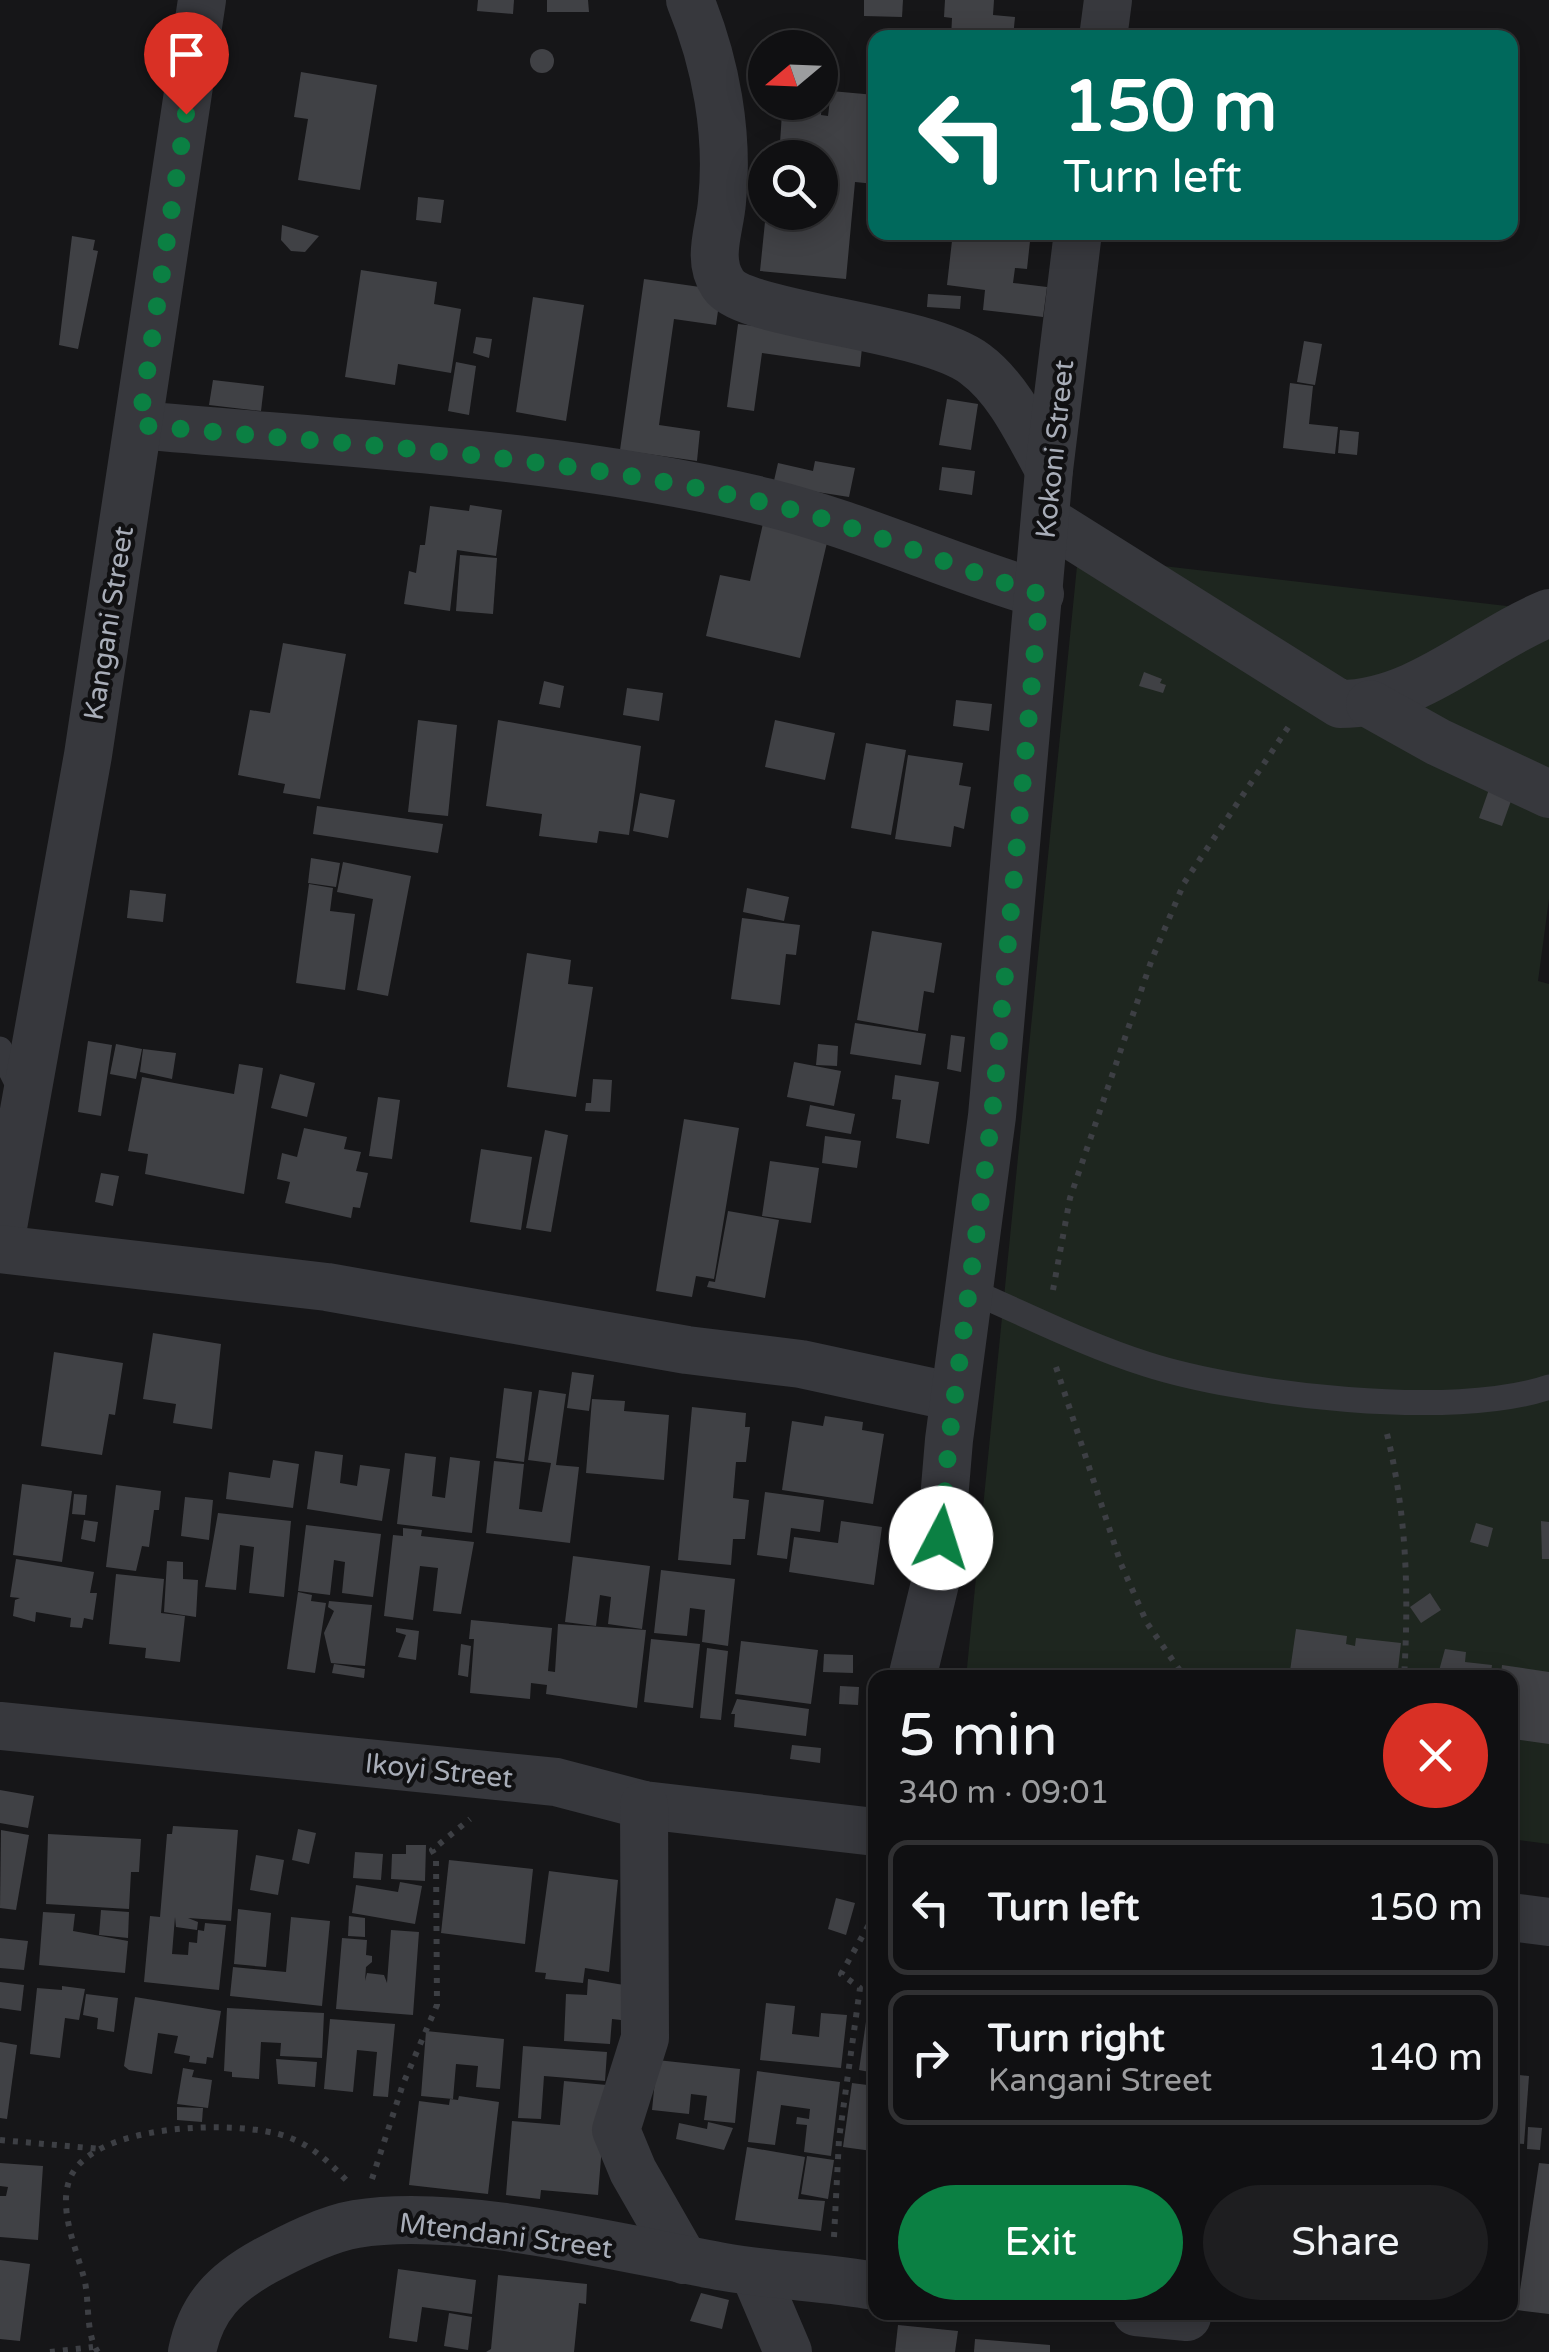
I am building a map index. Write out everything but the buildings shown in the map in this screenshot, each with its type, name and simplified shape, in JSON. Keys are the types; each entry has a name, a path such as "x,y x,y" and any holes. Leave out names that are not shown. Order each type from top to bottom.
{"street":[{"name":"Kangani Street","path":"0,1247 88,755 202,0"},
{"path":"690,0 712,66 723,136 722,202 714,251 722,284 732,295 764,306 835,318 952,350 977,365 995,385 1049,470"},
{"path":"1104,30 1108,0"},
{"name":"Kokoni Street","path":"914,1670 938,1571 954,1398 992,1116 1049,470 1077,240"},
{"path":"139,425 526,463 662,482 768,503 1040,594"},
{"path":"1047,520 1340,704 1370,704 1400,694 1549,614"},
{"path":"1370,704 1438,742 1549,794"},
{"path":"0,1247 327,1287 688,1350 802,1364 954,1398"},
{"name":"Ikoyi Street","path":"0,1726 556,1782 644,1804 868,1831"},
{"path":"644,1804 645,2038 616,2130 632,2171 684,2260"},
{"path":"1518,1918 1549,1922"},
{"name":"Mtendani Street","path":"192,2352 205,2310 228,2284 283,2251 378,2209 754,2272 854,2282"},
{"path":"754,2272 791,2352 854,2282"},
{"path":"1164,2320 1188,2327"}],"lane":[{"path":"0,1049 24,1098"},
{"path":"968,1290 1147,1365 1263,1388 1378,1399 1471,1400 1549,1387"}],"path":[{"path":"1179,1670 1147,1623 1122,1564 1062,1392 1048,1324 1070,1198 1158,944 1193,867 1313,690"},
{"path":"1378,1399 1403,1500 1407,1570 1404,1670"},
{"path":"378,2209 403,2084 437,2005 436,1857 432,1850 515,1778"},
{"path":"854,2282 839,2139 860,1988 842,1974 868,1927"},
{"path":"50,2352 96,2350 86,2287 65,2205 69,2178 83,2160 102,2149 144,2135 230,2124 284,2136 318,2150 378,2209"},
{"path":"0,2140 102,2149"}],"shaded area":[{"path":"1078,556 1549,611 1549,899 1538,981 1549,984 1549,1844 1518,1840 1518,1670 967,1670"}],"route":[{"path":"186,114 139,425 526,463 662,482 768,503 1040,594 992,1116 949,1440 941,1538"}]}
